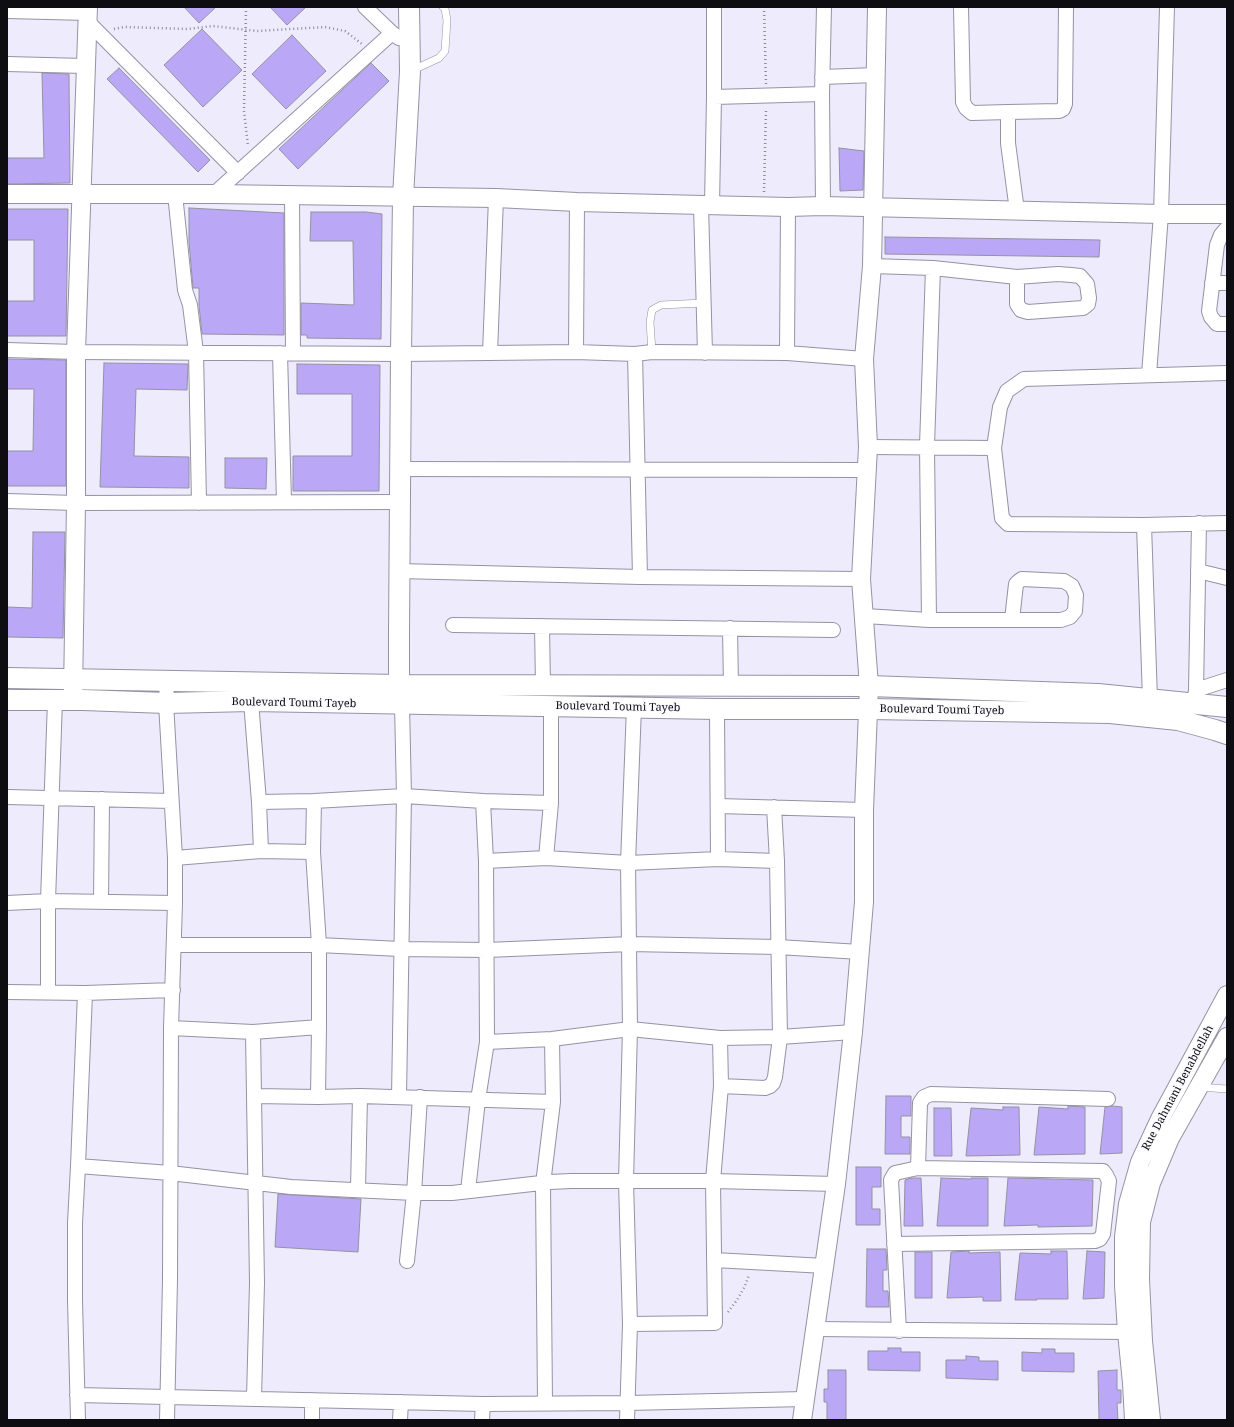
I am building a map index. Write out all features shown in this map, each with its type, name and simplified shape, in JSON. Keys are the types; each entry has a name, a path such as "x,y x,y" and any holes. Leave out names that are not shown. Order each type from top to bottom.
{"main road":[{"path":"400,695 399,469 403,197 410,71 409,7"},
{"name":"Boulevard Toumi Tayeb","path":"7,678 167,681 551,706 1110,713 1178,720 1227,734"},
{"name":"Boulevard Toumi Tayeb","path":"7,700 166,703 400,695 543,686 869,686 1098,694 1150,699 1195,697 1227,707"}],"street":[{"path":"365,7 392,33 409,45"},
{"path":"705,353 704,303 707,205 714,97 714,7"},
{"path":"823,206 822,77 824,7"},
{"path":"802,1420 836,1184 853,1032 864,902 864,810 869,686 865,616 861,579 868,446 864,359 872,266 877,7"},
{"path":"961,7 963,102 966,108 972,113 1059,111 1063,109 1065,104 1066,7"},
{"path":"1150,375 1161,214 1167,7"},
{"path":"7,11 91,19 238,173"},
{"path":"48,992 48,900 51,798 64,700 74,679 76,352 85,66 91,19"},
{"path":"214,194 392,33"},
{"path":"7,64 85,66"},
{"path":"822,77 876,75"},
{"path":"714,97 822,94"},
{"path":"1008,112 1008,143 1017,211"},
{"path":"7,194 214,194 496,198 577,202 788,207 823,206 1161,214 1227,214"},
{"path":"175,194 185,290 190,305 196,352 199,503"},
{"path":"284,502 292,195"},
{"path":"490,352 496,198"},
{"path":"576,352 577,202"},
{"path":"787,353 788,207"},
{"path":"1227,228 1221,234 1217,245 1209,311 1211,317 1217,324 1227,324"},
{"path":"872,266 933,268 1017,276 1058,274 1080,276 1088,284 1088,304 1083,308 1028,312 1021,310 1018,304 1017,276"},
{"path":"929,620 927,446 933,268"},
{"path":"1212,283 1227,283"},
{"path":"7,350 76,352 401,354 490,352 635,354 652,352 787,353 864,359"},
{"path":"635,354 640,577"},
{"path":"1227,373 1024,379 1007,391 1000,407 994,448 1002,518 1008,524 1144,525 1227,523"},
{"path":"868,446 994,448"},
{"path":"399,469 866,470"},
{"path":"7,501 76,503 400,502"},
{"path":"1199,523 1195,697 1227,680"},
{"path":"1144,525 1150,699"},
{"path":"399,571 640,577 861,579"},
{"path":"1198,571 1227,578"},
{"path":"865,616 929,620 1012,620 1061,620 1070,616 1075,611 1076,595 1072,586 1064,581 1022,579 1016,584 1012,620"},
{"path":"453,625 832,630"},
{"path":"542,626 543,686"},
{"path":"730,628 731,686"},
{"path":"167,681 166,703 175,858 176,903 171,1028 170,1280 167,1420"},
{"path":"399,1097 400,949 404,796 400,695"},
{"path":"251,701 260,802 261,851"},
{"path":"546,858 551,802 551,706"},
{"path":"627,1420 630,1324 626,1181 630,1029 628,863 634,707"},
{"path":"717,709 718,859"},
{"path":"260,802 404,796 551,802"},
{"path":"7,797 171,801"},
{"path":"102,799 102,902"},
{"path":"314,800 313,852 319,946 318,1097"},
{"path":"468,1191 478,1100 487,1042 486,861 483,800"},
{"path":"718,806 864,810"},
{"path":"720,1086 765,1088 773,1083 775,1077 780,1037 777,861 774,807"},
{"path":"175,858 261,851 313,852"},
{"path":"486,861 546,858 628,863 718,859 777,861"},
{"path":"7,903 48,900 176,903"},
{"path":"175,945 319,946 486,950 630,944 778,947 860,952"},
{"path":"7,992 85,993 173,990"},
{"path":"78,1420 74,1223 78,1166 85,993"},
{"name":"Rue Dahmani Benabdellah","path":"1134,1420 1124,1285 1124,1237 1128,1204 1140,1162 1160,1119 1227,995"},
{"path":"171,1028 253,1032 319,1027"},
{"path":"487,1042 552,1039 630,1029 720,1038 780,1037 853,1032"},
{"path":"253,1032 257,1283 254,1398"},
{"name":"Rue Dahmani Benabdellah","path":"1152,1420 1143,1341 1140,1279 1141,1222 1151,1183 1170,1138 1227,1037"},
{"path":"630,1324 716,1323 713,1181 720,1086 720,1038"},
{"path":"545,1403 543,1184 553,1102 552,1039"},
{"path":"918,1168 920,1104 924,1097 931,1094 1108,1099"},
{"path":"254,1096 360,1096 553,1102"},
{"path":"358,1190 360,1096"},
{"path":"407,1260 414,1193 420,1098"},
{"path":"78,1166 170,1173 291,1187 414,1193 452,1193 571,1181 713,1181 836,1184"},
{"path":"894,1244 1095,1241 1100,1239 1103,1234 1108,1181 1103,1172 918,1168 895,1173 891,1180 894,1244 899,1331"},
{"path":"714,1260 825,1266"},
{"path":"815,1329 1127,1332"},
{"path":"77,1395 483,1404 628,1403 805,1399"},
{"path":"312,1400 312,1420"},
{"path":"400,1402 400,1420"},
{"path":"482,1420 483,1404"}],"lane":[{"path":"410,71 440,58 445,51 447,20 445,9 443,7"},
{"path":"652,352 650,322 652,310 661,305 704,303"},
{"path":"1199,1087 1227,1089"}],"path":[{"path":"246,7 244,111 249,162"},
{"path":"91,19 124,27 188,29 213,26 257,30 325,27 345,31 372,51"},
{"path":"716,1323 731,1310 745,1286 753,1262"}],"building":[{"path":"184,7 216,7 199,23"},
{"path":"270,7 306,7 287,25"},
{"path":"202,29 242,70 203,107 164,65"},
{"path":"292,35 326,71 286,109 252,74"},
{"path":"371,63 389,81 298,169 279,149"},
{"path":"119,68 210,160 198,172 107,79"},
{"path":"42,73 69,74 70,183 7,184 7,158 44,158"},
{"path":"839,148 864,151 863,190 840,191"},
{"path":"189,208 284,213 284,335 202,334 199,288 193,288 189,242"},
{"path":"7,209 68,209 66,336 7,336 7,301 34,301 34,240 7,240"},
{"path":"311,212 366,212 382,214 381,339 307,338 307,335 301,335 301,303 354,305 353,241 310,241"},
{"path":"885,237 1100,240 1099,257 885,254"},
{"path":"7,359 66,360 66,486 7,486 7,451 33,451 34,389 7,389"},
{"path":"104,363 188,364 187,390 136,389 134,456 189,457 189,488 100,487"},
{"path":"297,364 380,365 379,491 293,491 293,456 352,456 352,394 297,394"},
{"path":"225,458 267,458 266,489 225,488"},
{"path":"33,532 65,532 63,638 7,637 7,607 32,608"},
{"path":"886,1096 911,1096 911,1116 901,1116 901,1137 910,1137 910,1154 885,1154"},
{"path":"1068,1106 1085,1107 1085,1154 1034,1155 1039,1107 1068,1109"},
{"path":"1003,1107 1019,1107 1020,1155 966,1156 971,1108 1003,1110"},
{"path":"1105,1107 1122,1107 1122,1153 1100,1154"},
{"path":"934,1108 951,1108 952,1156 934,1156"},
{"path":"856,1167 881,1167 881,1187 872,1187 872,1209 880,1209 880,1225 856,1225"},
{"path":"911,1178 921,1178 923,1226 904,1226 905,1180"},
{"path":"941,1178 988,1178 988,1226 937,1226"},
{"path":"1008,1178 1093,1180 1092,1226 1004,1226"},
{"path":"278,1194 361,1199 358,1252 275,1247"},
{"path":"867,1249 886,1249 887,1270 883,1270 883,1291 888,1291 889,1307 866,1307"},
{"path":"969,1251 969,1253 1000,1252 1001,1301 983,1301 983,1297 947,1298 951,1252"},
{"path":"1051,1251 1067,1251 1068,1299 1015,1300 1020,1253 1051,1254"},
{"path":"1087,1251 1105,1252 1104,1298 1083,1299"},
{"path":"915,1252 932,1252 932,1298 915,1298"},
{"path":"888,1348 901,1348 901,1352 920,1352 920,1371 868,1370 868,1351 888,1351"},
{"path":"1042,1349 1055,1349 1055,1353 1074,1353 1074,1372 1022,1371 1022,1352 1042,1353"},
{"path":"966,1356 979,1357 979,1361 998,1361 998,1380 946,1378 946,1360 966,1360"},
{"path":"828,1370 846,1370 846,1420 827,1420 827,1402 824,1402 824,1389 828,1389"},
{"path":"1117,1370 1117,1390 1121,1390 1121,1403 1117,1403 1118,1420 1099,1420 1098,1371"}]}
